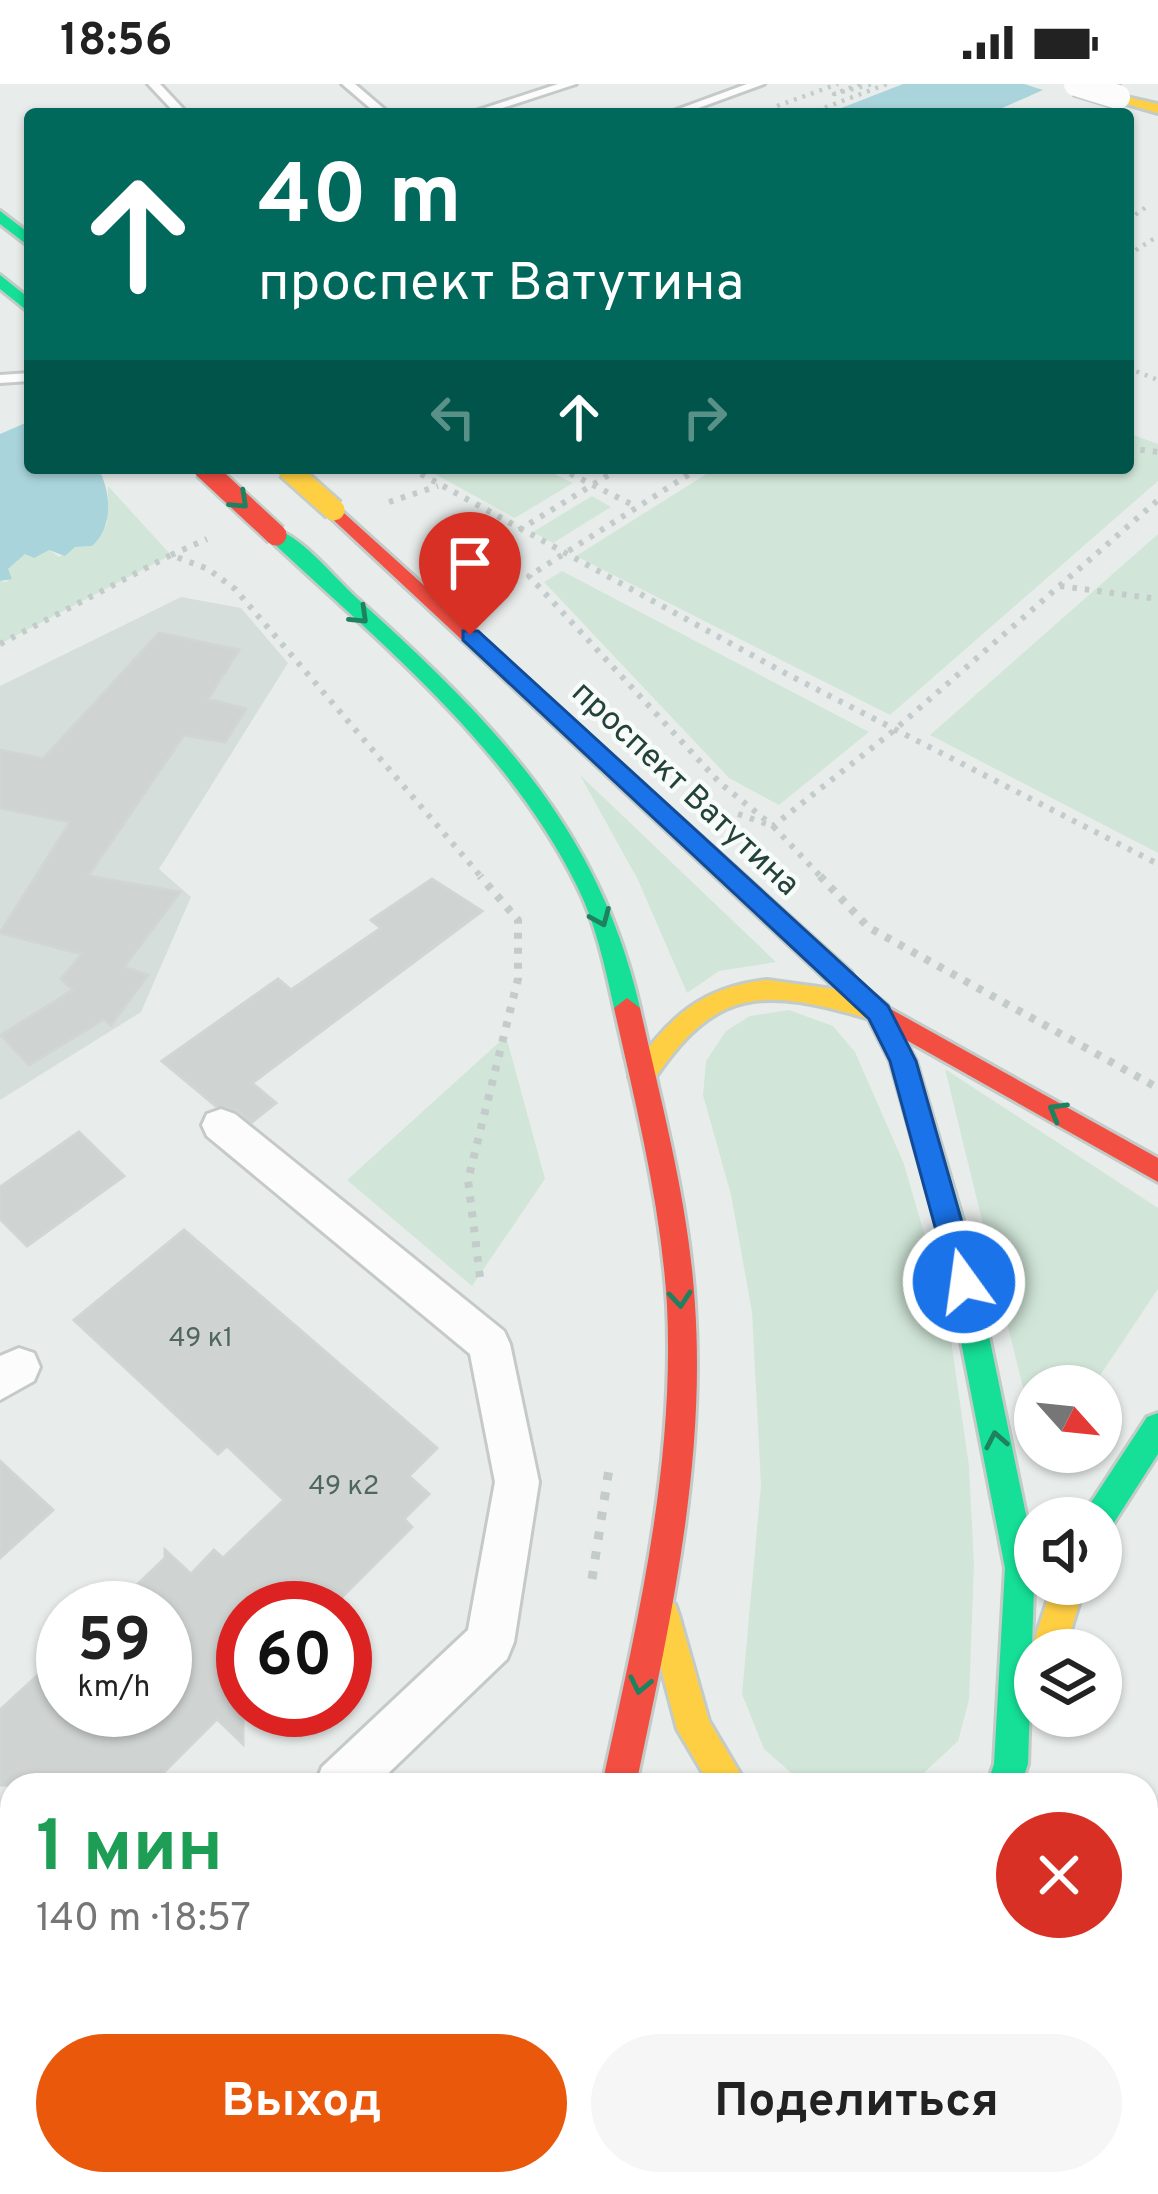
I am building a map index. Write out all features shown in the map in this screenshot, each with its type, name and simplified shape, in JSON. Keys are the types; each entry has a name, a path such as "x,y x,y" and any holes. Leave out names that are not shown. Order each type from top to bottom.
{"main road":[{"path":"1118,97 1158,109"},
{"path":"0,216 24,237"},
{"path":"1,281 24,302"},
{"path":"210,474 474,725 578,865 614,947 670,1193 682,1312 679,1448 658,1595 621,1773"},
{"name":"проспект Ватутина","path":"294,474 878,1012"},
{"path":"642,1077 673,1027 721,999 764,989 818,991 878,1012 1158,1171"},
{"path":"878,1012 903,1061 956,1244 1021,1568 1007,1773"},
{"path":"1113,1497 1158,1426"},
{"path":"658,1595 682,1697 718,1773"},
{"path":"1008,1773 1020,1737"}],"street":[{"path":"1076,84 1118,97"},
{"path":"221,1125 489,1344 517,1482 490,1642 353,1773"}],"lane":[{"path":"154,84 176,108"},
{"path":"348,84 377,108"},
{"path":"492,108 570,84"},
{"path":"688,108 758,84"}],"path":[{"path":"778,106 838,84"},
{"path":"860,84 834,94 872,84"},
{"path":"824,108 887,84"},
{"path":"1134,215 1149,205"},
{"path":"420,474 560,556 892,732 1158,864"},
{"path":"571,474 637,507"},
{"path":"519,530 610,474"},
{"path":"689,474 529,576 720,783 773,826 868,927 1158,1088"},
{"path":"378,506 439,486"},
{"path":"773,826 892,732 1158,500"},
{"path":"0,645 171,555 208,568 235,589 518,920 518,979 468,1180 489,1344"},
{"path":"1058,586 1158,598"},
{"path":"736,813 773,826"},
{"path":"589,1594 610,1460"}],"shaded area":[{"path":"181,597 241,608 288,663 159,869 191,897 141,1012 0,1100 0,686"}],"green space":[{"path":"1134,435 1158,444 1158,481 890,715 576,556 706,474 1134,474"},
{"path":"435,474 554,474 573,483 515,518"},
{"path":"108,486 171,555 0,644 0,581 7,582 8,569 25,554 49,550 59,557 75,547 92,546 107,524"},
{"path":"592,496 611,507 553,543 533,532"},
{"path":"1158,534 1158,853 930,735"},
{"path":"562,571 869,732 779,805 729,778 544,582"},
{"path":"580,775 776,962 719,971 687,993 638,880"},
{"path":"789,1010 833,1026 855,1052 904,1164 947,1312 969,1466 974,1564 969,1700 958,1741 924,1773 791,1773 764,1749 742,1694 761,1485 752,1312 731,1195 703,1095 706,1061 726,1031 750,1016"},
{"path":"506,1036 545,1179 472,1286 347,1180"},
{"path":"945,1069 1158,1208 1158,1289 1107,1365 1017,1365"}],"water":[{"path":"903,84 1024,84 1043,90 1002,108 841,108"},
{"path":"24,424 24,474 101,474 108,498 104,529 92,546 75,547 65,556 49,550 34,558 25,554 8,569 12,579 0,581 0,434"}],"building":[{"path":"159,633 239,650 208,699 246,709 225,742 184,735 88,876 180,892 124,967 148,975 111,1025 104,1019 29,1065 1,1035 73,990 61,979 82,954 0,933 70,822 0,808 0,750 43,759"},
{"path":"432,879 482,911 252,1083 276,1103 252,1122 237,1110 216,1106 162,1061 278,979 291,990 381,928 371,920"},
{"path":"79,1132 124,1176 27,1246 0,1219 0,1187"},
{"path":"184,1230 437,1448 409,1476 429,1494 404,1519 412,1527 358,1581 216,1581 216,1720 163,1773 0,1773 0,1710 36,1677 36,1737 192,1737 192,1581 141,1581 165,1558 165,1550 191,1574 214,1550 223,1558 284,1500 227,1446 218,1454 74,1320"},
{"path":"0,1461 53,1510 0,1558"}],"traffic: fast":[{"path":"0,216 24,237"},
{"path":"0,280 24,302"},
{"path":"276,535 448,697 527,786 561,834 596,900 627,1008"},
{"path":"842,979 878,1012 903,1061 956,1244 1021,1568 1008,1773"},
{"path":"1113,1497 1158,1427"}],"traffic: slow":[{"path":"1118,97 1158,109"},
{"path":"294,474 334,510"},
{"path":"642,1077 687,1019 712,1002 739,993 799,992 870,1009"},
{"path":"1055,1629 1062,1605"},
{"path":"663,1615 694,1729 722,1773"}],"traffic: jam":[{"path":"210,474 276,535"},
{"path":"334,510 842,979"},
{"path":"622,1773 666,1546 683,1366 673,1230 627,1008"},
{"path":"878,1012 1158,1171"}],"route":[{"path":"470,635 878,1012 903,1061 964,1282"}]}
